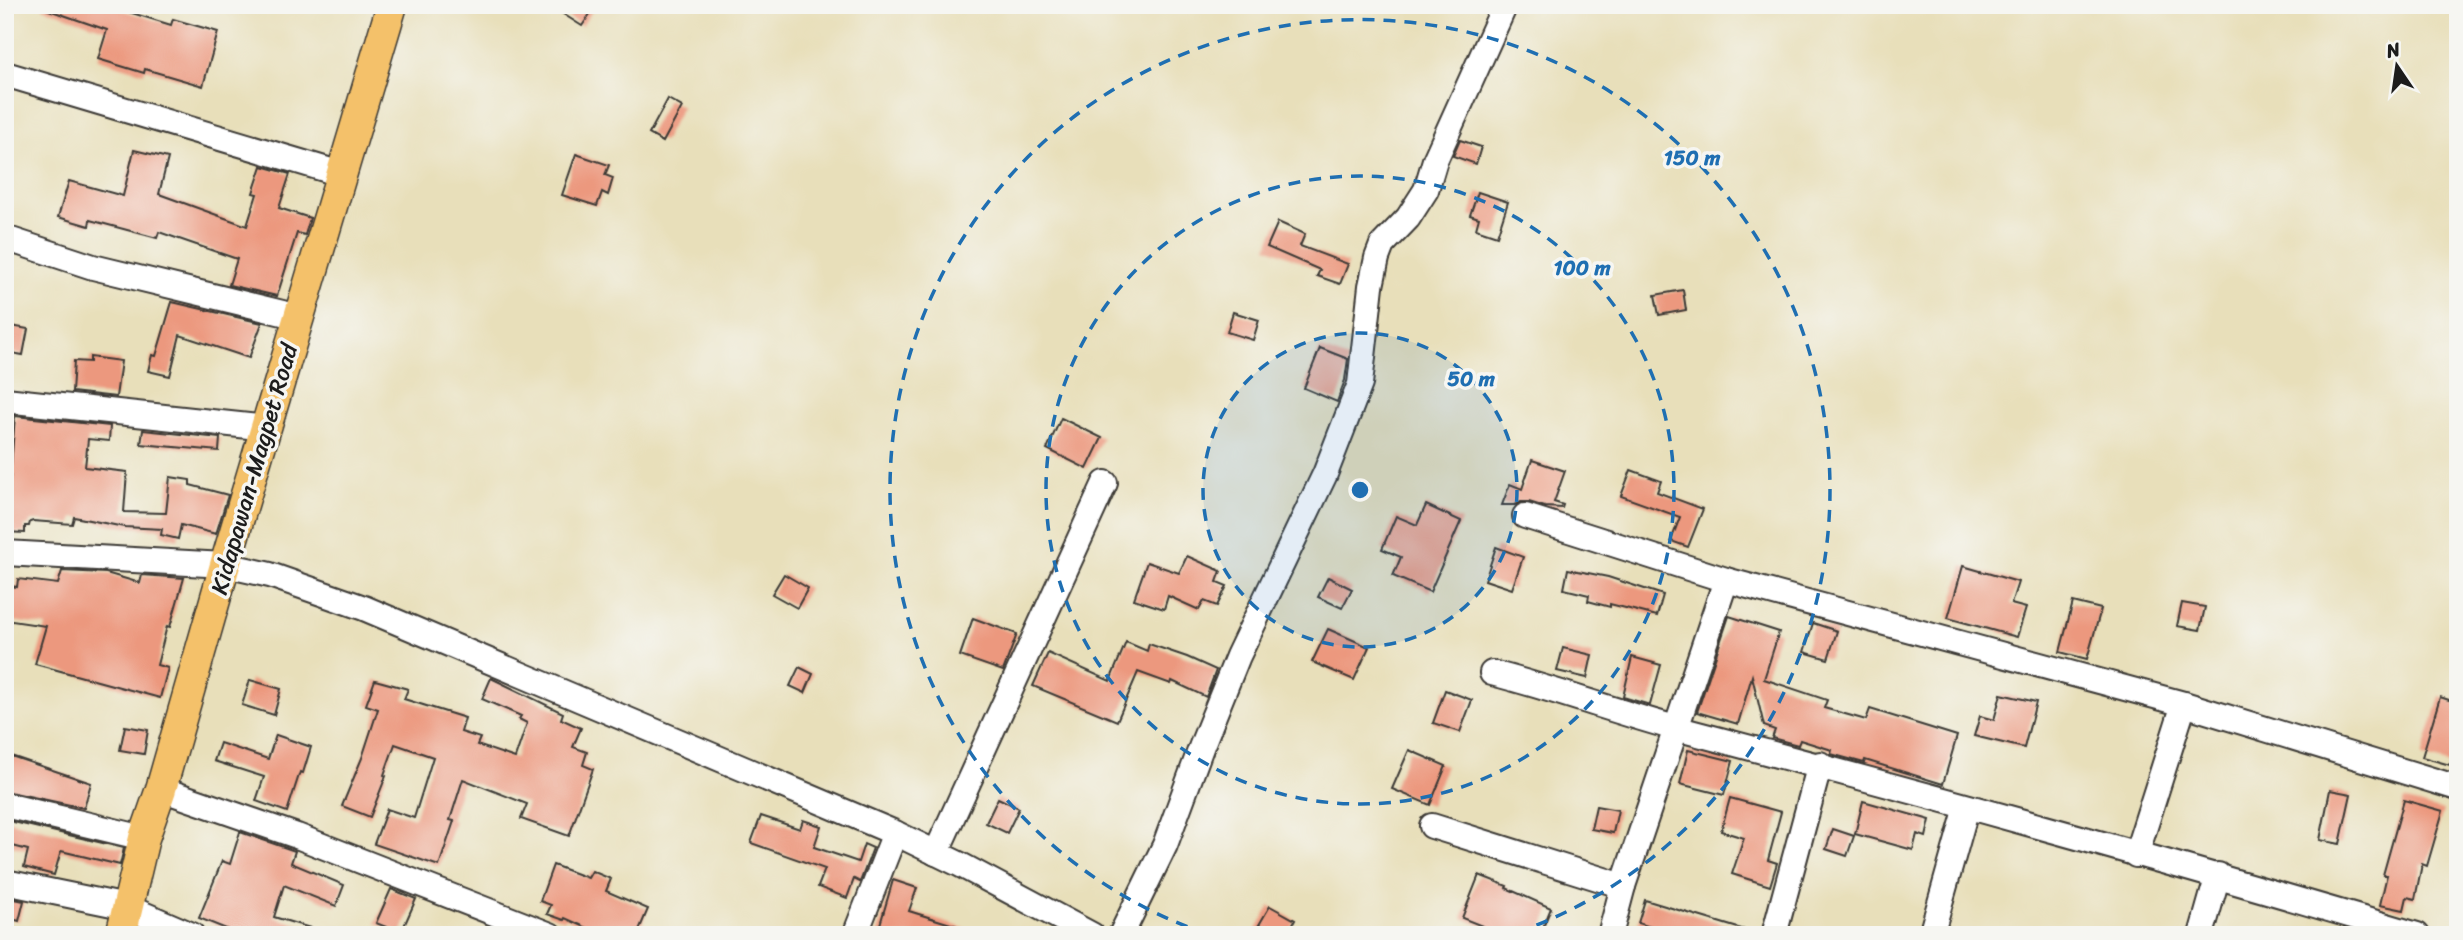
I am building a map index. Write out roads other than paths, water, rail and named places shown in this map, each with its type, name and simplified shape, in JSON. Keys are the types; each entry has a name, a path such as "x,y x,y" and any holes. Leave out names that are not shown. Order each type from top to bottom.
{"main road":[{"name":"Kidapawan-Magpet Road","path":"124,921 144,838 161,789 392,5"}],"street":[{"path":"1121,935 1165,845 1238,656 1325,474 1360,384 1371,286 1382,245 1408,218 1426,190 1435,160 1506,5"},
{"path":"5,74 341,174"},
{"path":"5,238 93,267 299,317"},
{"path":"5,400 267,428"},
{"path":"936,853 1105,483"},
{"path":"1525,516 1726,580 2184,704 2458,788"},
{"path":"5,553 225,565 270,575 364,608 895,833 1092,935"},
{"path":"1610,935 1623,886 1726,580"},
{"path":"1492,673 1676,728 1820,764 2136,855 2218,875 2417,935"},
{"path":"2136,855 2184,704"},
{"path":"1774,935 1820,764"},
{"path":"161,789 297,835 550,935"},
{"path":"5,805 144,838"},
{"path":"1931,935 1967,807"},
{"path":"1432,826 1623,886"},
{"path":"855,935 895,833"},
{"path":"2201,935 2218,875"},
{"path":"5,882 124,921 192,935"}]}
